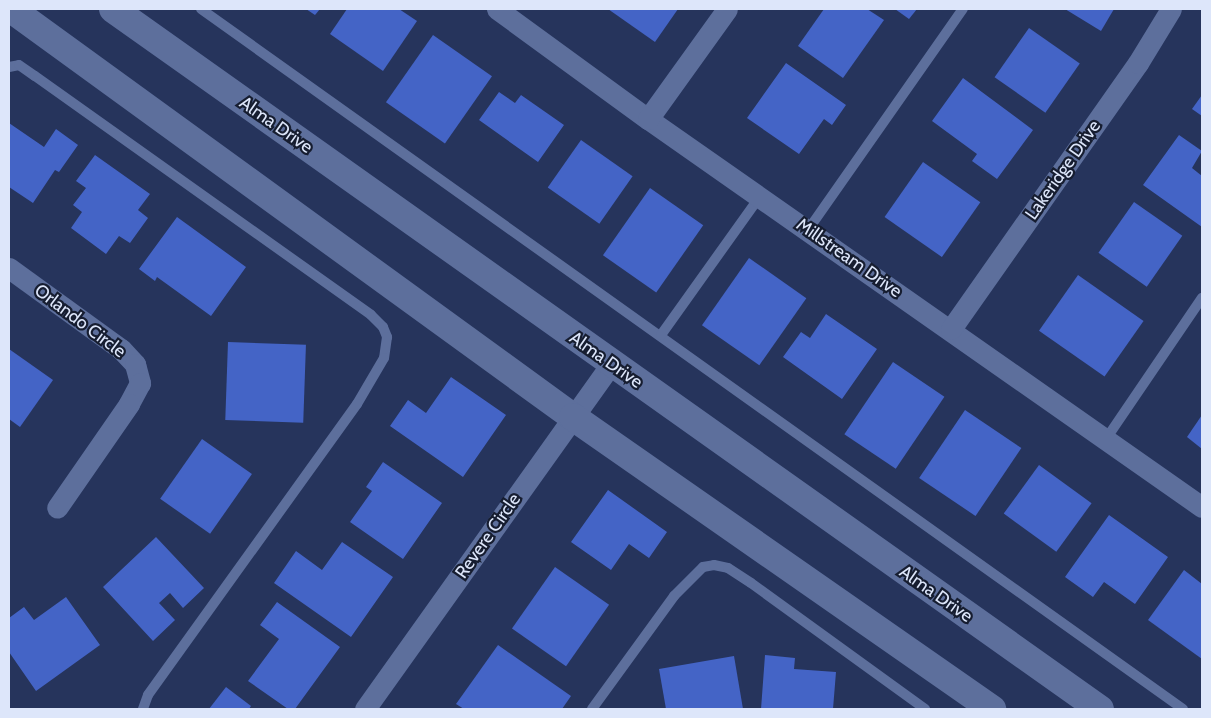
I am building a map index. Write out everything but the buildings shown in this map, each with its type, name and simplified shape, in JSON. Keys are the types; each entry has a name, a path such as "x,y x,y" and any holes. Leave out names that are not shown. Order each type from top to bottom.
{"main road":[{"path":"11,9 573,417 992,709"},
{"name":"Alma Drive","path":"113,9 1100,709"}],"street":[{"name":"Millstream Drive","path":"497,9 648,118 1202,507"},
{"path":"648,118 727,9"},
{"name":"Lakeridge Drive","path":"951,329 1138,63 1171,9"},
{"name":"Orlando Circle","path":"9,268 121,349 135,364 140,383 129,404 57,508"},
{"name":"Revere Circle","path":"366,709 611,364"}],"lane":[{"path":"201,9 661,335 1183,709"},
{"path":"808,230 963,9"},
{"path":"9,67 19,65 371,315 383,327 387,337 384,358 357,404 148,695 143,709"},
{"path":"661,335 760,196"},
{"path":"1106,439 1202,298"},
{"path":"592,709 674,596 703,567 714,565 728,568 750,583 925,709"}]}
